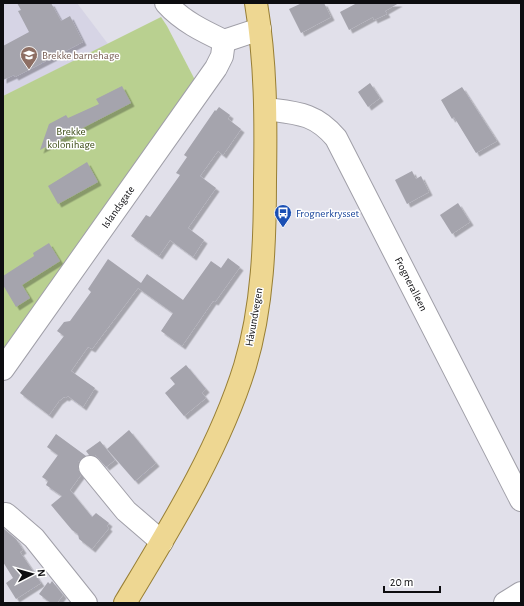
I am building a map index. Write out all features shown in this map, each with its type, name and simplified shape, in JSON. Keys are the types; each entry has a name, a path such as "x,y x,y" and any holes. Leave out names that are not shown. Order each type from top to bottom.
{"main road":[{"name":"Håvundvegen","path":"125,603 181,509 212,446 230,407 245,365 255,323 262,268 265,220 266,109 260,29 256,3"}],"street":[{"path":"166,3 176,15 202,31 224,41 260,29"},
{"name":"Islandsgate","path":"3,369 216,68 222,56 224,41"},
{"name":"Frogneralleen","path":"266,109 305,114 327,127 336,138 521,500"},
{"path":"90,466 126,511 162,542"},
{"path":"6,514 34,538 86,603"},
{"path":"505,603 521,594"}],"shaded area":[{"name":"Brekke barnehage","path":"3,3 77,3 108,44 3,96"}],"green space":[{"name":"Brekke kolonihage","path":"161,17 195,80 3,349 3,96"}],"building":[{"path":"17,3 51,3 61,21 70,16 83,42 15,77 14,75 3,80 3,46 29,32 18,11 21,10"},
{"path":"302,3 324,3 331,17 301,33 289,9"},
{"path":"357,3 399,3 385,11 387,14 374,20 373,17 349,30 340,12"},
{"path":"370,83 380,98 368,107 358,92"},
{"path":"122,86 131,103 40,150 49,124 66,115 68,118 99,104 96,99"},
{"path":"462,87 497,141 476,153 454,117 452,119 441,100"},
{"path":"219,107 230,115 228,119 241,129 223,155 218,151 200,176 216,188 188,228 204,240 193,257 170,240 159,256 131,236 146,215 150,217 180,175 176,173 187,157 184,155 215,110 216,111"},
{"path":"87,162 98,182 58,204 48,186"},
{"path":"412,171 416,179 421,176 429,192 407,204 395,180"},
{"path":"458,203 470,222 452,234 440,215"},
{"path":"49,243 60,261 22,285 30,298 16,307 3,285 3,276 34,256 33,253"},
{"path":"228,258 240,267 215,302 213,301 182,346 161,331 173,313 138,288 92,349 88,347 71,371 95,388 83,407 68,396 59,401 49,415 20,393 64,336 57,331 64,322 70,321 91,292 88,289 108,259 141,283 147,274 183,300 211,261 221,268"},
{"path":"186,365 206,389 202,393 206,398 184,416 165,393 175,384 170,378"},
{"path":"129,430 156,463 135,481 107,449"},
{"path":"56,434 86,456 78,462 78,469 81,475 70,490 92,517 96,513 109,523 107,526 109,528 92,549 79,539 78,534 72,530 51,505 62,496 46,485 48,481 42,477 58,455 47,447"},
{"path":"100,441 115,460 106,467 95,455 89,455 86,451"},
{"path":"3,528 16,539 23,550 20,552 41,583 16,599 6,583 13,578 3,562"},
{"path":"52,581 63,595 57,603 51,603 39,594 48,582 50,584"}],"place":[{"name":"Brekke barnehage","path":"29,70"},
{"name":"Frognerkrysset","path":"283,228"}]}
